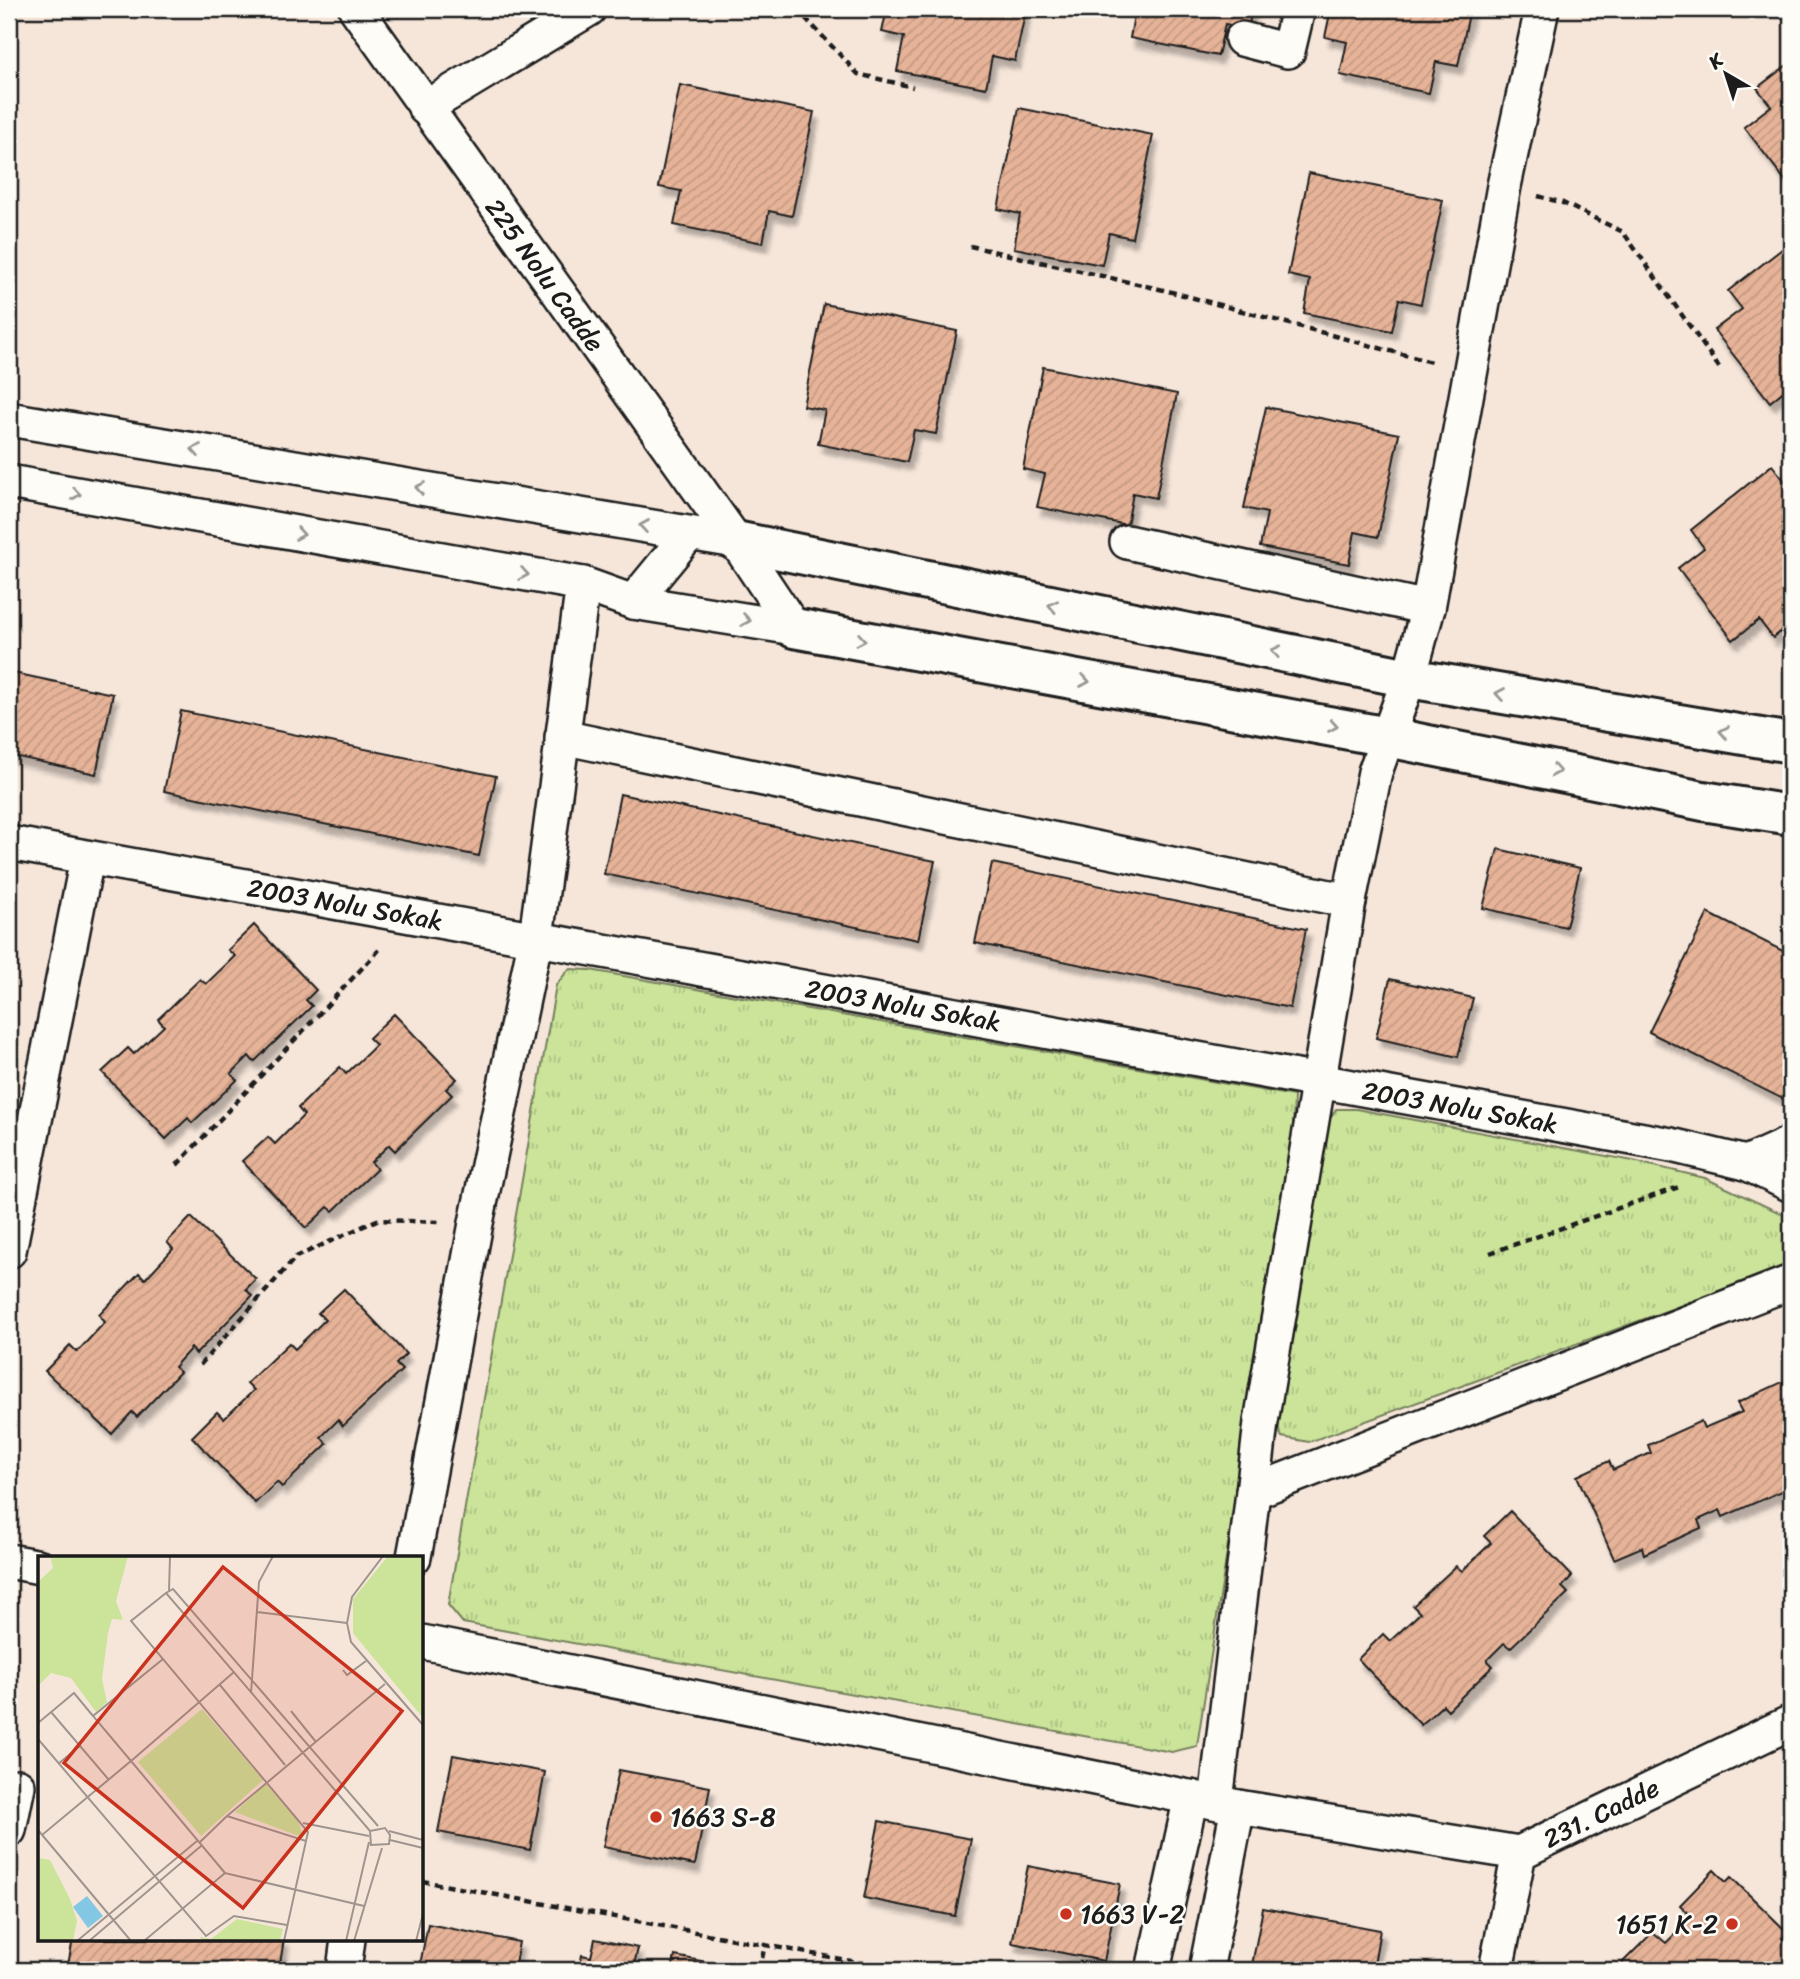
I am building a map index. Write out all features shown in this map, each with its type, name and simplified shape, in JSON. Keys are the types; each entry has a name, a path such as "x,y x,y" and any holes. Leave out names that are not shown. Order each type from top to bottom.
{"street":[{"name":"225 Nolu Cadde","path":"356,9 736,541 794,628"},
{"path":"425,108 589,9"},
{"path":"1242,39 1288,51 1298,9"},
{"path":"1206,1970 1215,1802 1261,1422 1349,901 1375,772 1409,678 1428,608 1504,186 1542,9"},
{"path":"9,419 736,541 1409,678 1791,743"},
{"path":"9,482 583,584 634,602 794,628 1388,737 1703,801 1791,815"},
{"path":"634,602 689,534"},
{"path":"1127,542 1428,608"},
{"path":"414,1556 476,1223 536,937 583,584"},
{"path":"562,737 1349,901"},
{"name":"2003 Nolu Sokak","path":"9,843 1671,1145 1746,1163 1791,1185"},
{"path":"9,1251 87,859"},
{"path":"1746,1163 1791,1143"},
{"path":"1253,1492 1791,1282"},
{"path":"9,1560 38,1567"},
{"path":"424,1642 1215,1802 1518,1853"},
{"name":"231. Cadde","path":"1496,1970 1518,1853 1791,1722"},
{"path":"9,1830 22,1787"},
{"path":"1153,1970 1215,1802"},
{"path":"344,1970 348,1940"}],"path":[{"path":"797,9 858,74 913,88"},
{"path":"1504,186 1563,204 1622,232 1721,370"},
{"path":"970,246 1168,291 1469,373"},
{"path":"177,1165 410,916"},
{"path":"1490,1254 1682,1186"},
{"path":"200,1365 296,1257 377,1220 476,1223"},
{"path":"424,1881 899,1970"},
{"path":"760,1970 765,1943"}],"green space":[{"path":"569,969 590,970 1294,1096 1293,1126 1197,1746 1172,1752 463,1623 448,1605 556,985"},
{"path":"1336,1109 1356,1109 1633,1161 1705,1178 1791,1218 1791,1265 1309,1442 1282,1437 1272,1417 1326,1124"}],"building":[{"path":"887,9 1026,9 1015,61 992,56 986,88 897,71 904,37 882,32"},
{"path":"1135,9 1252,9 1248,29 1225,24 1218,56 1130,38"},
{"path":"1331,9 1470,9 1458,66 1436,62 1429,93 1340,75 1347,42 1325,37"},
{"path":"1791,62 1791,188 1744,127 1771,106 1757,88"},
{"path":"680,85 814,112 792,216 769,211 763,243 674,225 681,191 659,187"},
{"path":"1019,108 1153,135 1132,238 1109,233 1102,265 1014,248 1020,214 998,209"},
{"path":"1309,173 1443,200 1421,304 1399,299 1392,331 1304,313 1310,280 1288,275"},
{"path":"1791,242 1791,385 1770,402 1714,330 1742,309 1728,291"},
{"path":"824,304 957,331 936,434 914,430 907,462 818,444 825,410 803,406"},
{"path":"1043,367 1177,394 1156,498 1133,493 1127,525 1037,507 1045,474 1023,469"},
{"path":"1266,407 1399,434 1378,537 1355,532 1349,564 1260,547 1267,513 1244,508"},
{"path":"1772,465 1791,489 1791,623 1773,638 1759,620 1733,640 1678,568 1704,548 1691,530"},
{"path":"9,672 113,694 96,774 9,755"},
{"path":"181,711 496,776 479,856 164,791"},
{"path":"620,794 935,861 918,940 604,874"},
{"path":"1498,849 1580,868 1566,927 1483,908"},
{"path":"992,863 1306,929 1290,1008 975,943"},
{"path":"1708,913 1791,955 1791,1103 1649,1032"},
{"path":"254,925 316,990 306,1000 312,1006 254,1062 249,1056 231,1074 237,1080 192,1123 188,1118 166,1139 102,1072 128,1048 134,1054 164,1026 158,1019 200,979 206,984 235,956 228,950"},
{"path":"1390,979 1473,998 1458,1057 1376,1038"},
{"path":"394,1014 457,1079 446,1089 452,1095 395,1151 389,1145 371,1162 377,1169 333,1211 328,1207 306,1228 242,1161 268,1137 275,1144 304,1115 298,1108 340,1067 346,1074 376,1045 369,1038"},
{"path":"191,1217 256,1279 246,1289 252,1296 196,1354 191,1348 174,1367 180,1372 137,1417 132,1412 112,1434 45,1371 70,1345 77,1352 105,1322 99,1315 139,1273 145,1279 173,1249 167,1242"},
{"path":"344,1289 406,1354 396,1364 402,1370 343,1426 338,1420 321,1437 327,1444 282,1487 277,1482 255,1503 192,1437 217,1412 224,1419 254,1390 247,1383 289,1343 295,1349 325,1320 318,1313"},
{"path":"1791,1378 1791,1487 1723,1517 1720,1510 1698,1520 1701,1528 1644,1554 1642,1547 1614,1559 1577,1476 1609,1461 1613,1470 1651,1453 1648,1445 1701,1421 1704,1428 1742,1412 1737,1403"},
{"path":"1510,1511 1572,1576 1562,1587 1568,1593 1510,1648 1504,1643 1487,1660 1493,1666 1448,1710 1443,1705 1421,1725 1358,1659 1383,1634 1390,1641 1420,1613 1413,1606 1456,1566 1462,1571 1491,1543 1484,1536"},
{"path":"453,1755 545,1772 530,1850 438,1832"},
{"name":"1663 S-8","path":"619,1770 710,1787 695,1865 603,1847"},
{"path":"879,1821 971,1839 955,1916 864,1898"},
{"name":"1663 V-2","path":"1028,1866 1120,1884 1104,1961 1012,1943"},
{"name":"1651 K-2","path":"1714,1870 1726,1882 1731,1877 1788,1933 1782,1938 1791,1947 1791,1957 1778,1970 1630,1970 1622,1963 1653,1932 1666,1943 1692,1917 1680,1905"},
{"path":"1263,1908 1380,1930 1373,1970 1251,1970"},
{"path":"428,1924 519,1942 514,1970 419,1970"},
{"path":"595,1939 638,1948 634,1965 660,1970 579,1970 582,1955 591,1957"},
{"path":"73,1940 284,1940 279,1970 67,1970"},
{"path":"675,1956 722,1965 721,1970 672,1970"}],"place":[{"name":"1663 S-8","path":"656,1817"},
{"name":"1663 V-2","path":"1066,1914"},
{"name":"1651 K-2","path":"1732,1924"}]}
